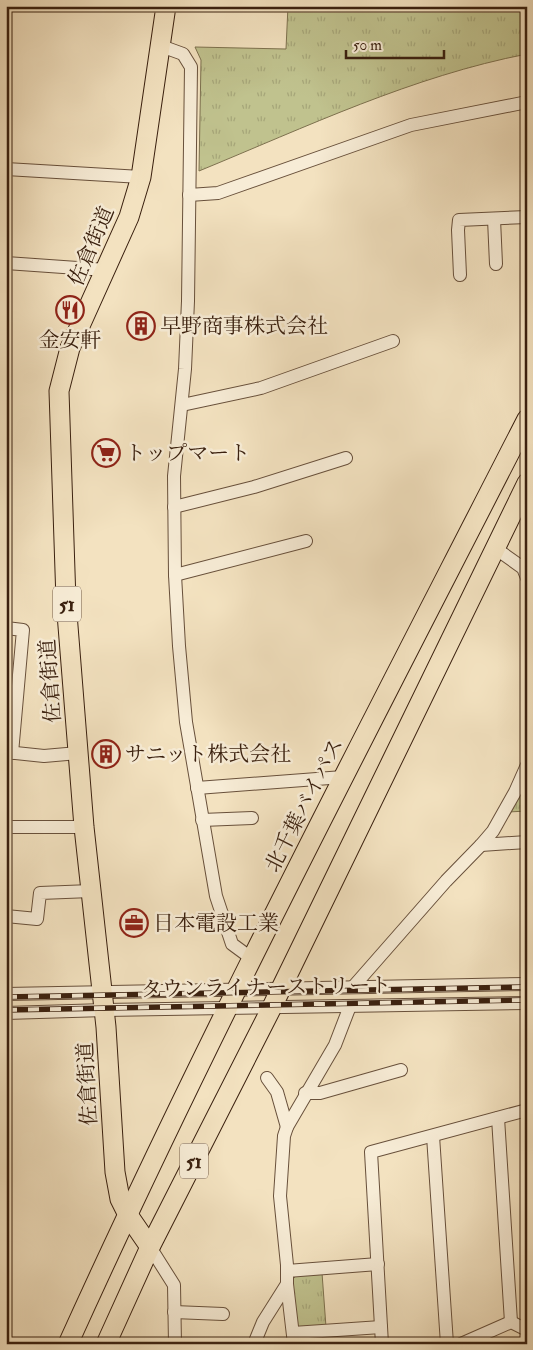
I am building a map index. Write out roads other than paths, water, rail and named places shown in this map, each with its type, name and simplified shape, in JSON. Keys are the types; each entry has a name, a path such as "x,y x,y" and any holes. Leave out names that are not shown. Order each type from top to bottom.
{"highway":[{"name":"佐倉街道","path":"150,1246 128,1215 120,1198 115,1172 104,1001 84,827 66,601 59,392 70,348 129,217 141,177 166,6"},
{"name":"北千葉バイパス","path":"128,1215 251,958 527,420"},
{"name":"51","path":"106,1340 150,1246 281,989 527,483"},
{"name":"51","path":"68,1344 128,1215"}],"street":[{"path":"161,46 183,54 191,67 188,301 182,405 174,476 175,575 186,722 216,896 232,944 251,958"},
{"path":"189,195 218,193 411,125 527,102"},
{"path":"6,168 141,177"},
{"path":"460,275 459,220 527,217"},
{"path":"494,219 496,264"},
{"path":"6,263 106,270"},
{"path":"182,405 261,388 393,341"},
{"path":"174,507 254,487 346,458"},
{"path":"175,575 306,542"},
{"path":"495,548 523,568 527,578"},
{"path":"6,628 23,630 9,752 44,756 78,753"},
{"path":"353,987 446,881 482,845 493,831 515,792 527,765"},
{"path":"197,788 343,778"},
{"path":"202,820 252,818"},
{"path":"6,827 84,827"},
{"path":"482,845 527,842"},
{"path":"6,916 37,919 40,893 92,891"},
{"name":"タウンライナーストリート","path":"6,1013 104,1001 236,990 527,984"},
{"name":"タウンライナーストリート","path":"6,994 227,1008 527,1003"},
{"path":"350,1006 335,1045 305,1094 284,1136 280,1196 287,1284 294,1338 381,1327"},
{"path":"305,1094 320,1093 401,1070"},
{"path":"267,1078 277,1092 287,1127"},
{"path":"382,1344 371,1152 527,1110"},
{"path":"498,1118 511,1322"},
{"path":"434,1136 447,1344"},
{"path":"150,1246 174,1285 175,1344"},
{"path":"287,1271 378,1264"},
{"path":"254,1344 263,1322 287,1284"},
{"path":"174,1312 223,1314"},
{"path":"511,1322 527,1330"},
{"path":"461,1344 511,1322"}],"railway":[{"path":"6,997 527,987"},
{"path":"6,1010 527,1000"}],"place":[{"name":"金安軒","path":"70,310"},
{"name":"早野商事株式会社","path":"141,326"},
{"name":"トップマート","path":"106,453"},
{"name":"サニット株式会社","path":"106,754"},
{"name":"日本電設工業","path":"134,923"}]}
